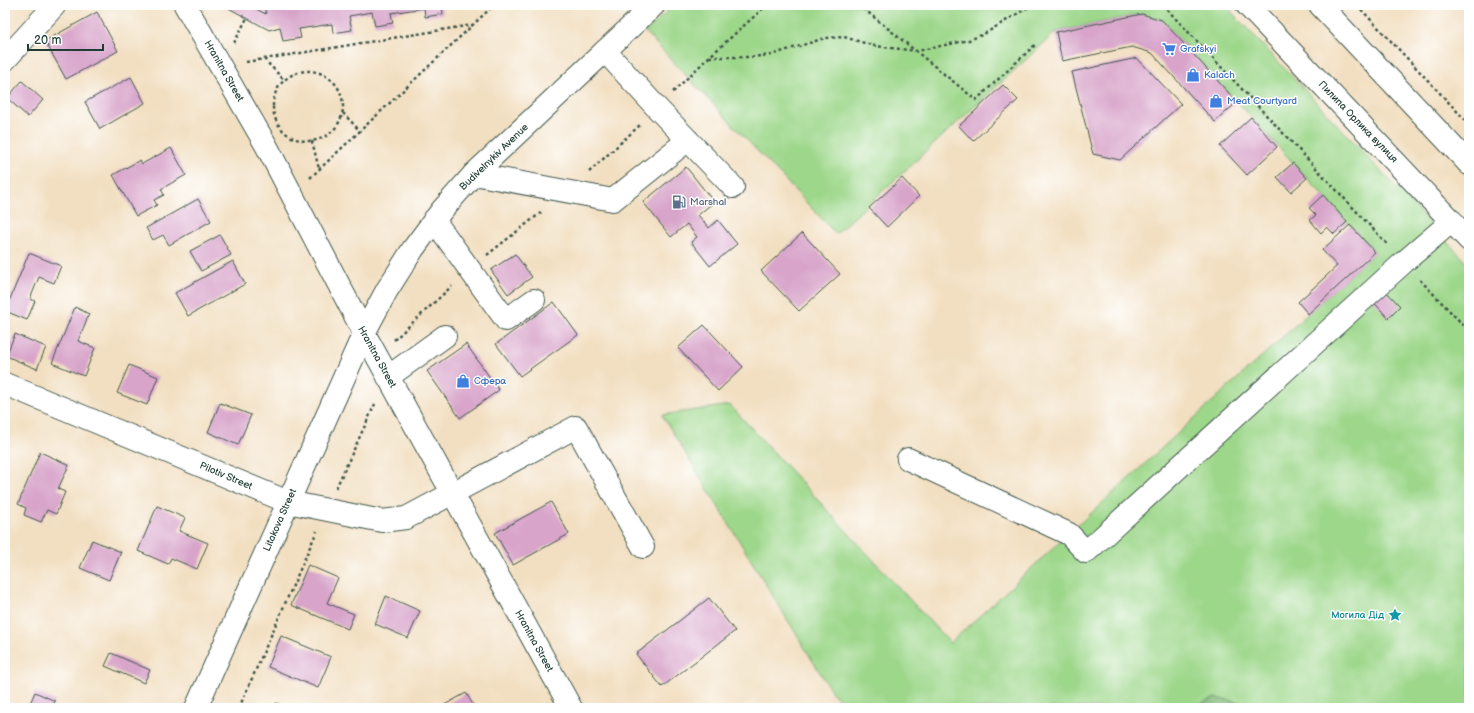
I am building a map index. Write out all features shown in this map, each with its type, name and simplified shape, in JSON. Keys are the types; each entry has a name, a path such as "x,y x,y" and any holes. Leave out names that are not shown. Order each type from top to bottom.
{"street":[{"path":"5,60 55,5"},
{"name":"Hranitna Street","path":"185,5 266,145 364,333 571,708"},
{"name":"Budivelnykiv Avenue","path":"364,333 386,290 413,249 434,220 474,174 654,5"},
{"name":"Пилипа Орлика вулиця","path":"1247,5 1469,240"},
{"path":"1320,5 1469,164"},
{"path":"605,51 733,188"},
{"path":"474,174 613,200 688,140"},
{"path":"434,220 506,320 534,300"},
{"path":"908,459 1069,534 1086,552 1404,262 1452,221"},
{"name":"Litakova Street","path":"196,708 364,333"},
{"path":"388,377 445,336"},
{"name":"Pilotiv Street","path":"5,384 288,502 382,521 406,518 453,494 576,426 643,547"}],"path":[{"path":"292,195 494,5"},
{"path":"860,5 976,100 1035,45"},
{"path":"1163,5 1469,331"},
{"path":"1357,5 1469,124"},
{"path":"709,57 771,55 824,38 844,37 875,46 917,52 969,40 984,34 1027,8"},
{"path":"222,67 473,25"},
{"path":"264,59 284,80"},
{"path":"304,71 315,71 326,75 334,82 340,91 343,102 343,113 339,124 332,132 323,138 312,141 291,137 282,130 276,121 273,110 277,88 284,80 293,74 304,71"},
{"path":"343,113 360,131"},
{"path":"312,141 319,169"},
{"path":"239,708 361,431 388,377"}],"green space":[{"path":"674,5 1225,5 1469,265 1469,708 1258,708 1249,704 1215,698 1191,708 853,708 833,694 662,415 730,405 950,643 1375,252 1162,20 1142,14 1056,32 836,234 645,32"},
{"path":"1215,698 1249,704 1258,708 1191,708"}],"building":[{"path":"223,5 248,5 266,14 264,5 442,5 443,14 425,17 424,8 391,13 393,23 375,26 372,12 349,16 352,30 333,33 332,24 299,29 301,38 283,41 280,27 269,30"},
{"path":"97,12 118,51 66,79 45,41"},
{"path":"1142,14 1162,20 1237,102 1215,122 1152,53 1132,47 1062,61 1056,32"},
{"path":"1137,58 1181,104 1120,160 1093,154 1072,72"},
{"path":"131,77 145,103 100,129 85,102"},
{"path":"22,81 43,100 28,117 7,98"},
{"path":"1003,85 1018,100 973,141 959,126"},
{"path":"1251,117 1277,147 1247,175 1220,146"},
{"path":"171,148 186,175 161,189 164,195 154,200 157,205 136,216 113,175 140,160 142,164"},
{"path":"1293,163 1307,178 1291,192 1277,177"},
{"path":"686,167 714,202 698,215 709,228 718,220 737,244 710,266 691,242 697,237 687,224 671,237 643,202"},
{"path":"902,178 919,196 887,227 869,208"},
{"path":"1323,195 1347,222 1334,234 1327,227 1321,233 1310,220 1316,215 1309,208"},
{"path":"198,199 211,221 169,245 163,235 153,240 146,228"},
{"path":"1350,225 1375,252 1308,314 1298,302 1337,266 1322,250"},
{"path":"802,233 840,274 799,311 761,271"},
{"path":"220,235 231,255 201,271 190,251"},
{"path":"29,253 61,266 54,283 39,277 30,299 35,301 27,320 5,311"},
{"path":"515,254 532,277 508,294 491,270"},
{"path":"233,261 245,284 188,316 175,293"},
{"path":"1384,289 1400,306 1388,318 1372,300"},
{"path":"554,302 578,335 520,376 496,344"},
{"path":"75,307 89,314 78,341 95,348 84,376 52,363"},
{"path":"704,325 743,367 718,391 678,348"},
{"path":"15,334 46,347 37,369 6,356"},
{"path":"466,344 499,390 460,418 427,371"},
{"path":"129,365 158,377 147,405 117,393"},
{"path":"220,403 251,415 238,445 208,432"},
{"path":"40,452 69,465 58,489 65,492 56,514 47,510 41,522 24,515 26,508 18,504"},
{"path":"551,502 569,534 513,565 495,533"},
{"path":"157,506 185,518 179,531 208,543 197,569 171,558 168,564 138,551"},
{"path":"92,540 121,552 109,580 80,568"},
{"path":"308,565 338,578 327,603 354,614 348,629 291,605"},
{"path":"386,596 420,611 408,638 375,624"},
{"path":"709,598 735,631 662,687 636,654"},
{"path":"281,636 331,657 318,688 268,667"},
{"path":"111,653 150,670 144,683 105,666"},
{"path":"5,661 9,663 5,674"},
{"path":"35,692 55,701 52,708 28,708"},
{"path":"466,693 475,708 439,708"},
{"path":"276,703 289,708 274,708"}],"place":[{"name":"Grafskyi","path":"1169,49"},
{"name":"Kalach","path":"1193,75"},
{"name":"Meat Courtyard","path":"1216,101"},
{"name":"Marshal","path":"679,202"},
{"name":"Сфера","path":"463,381"},
{"name":"Могила Дiд","path":"1395,615"}]}
